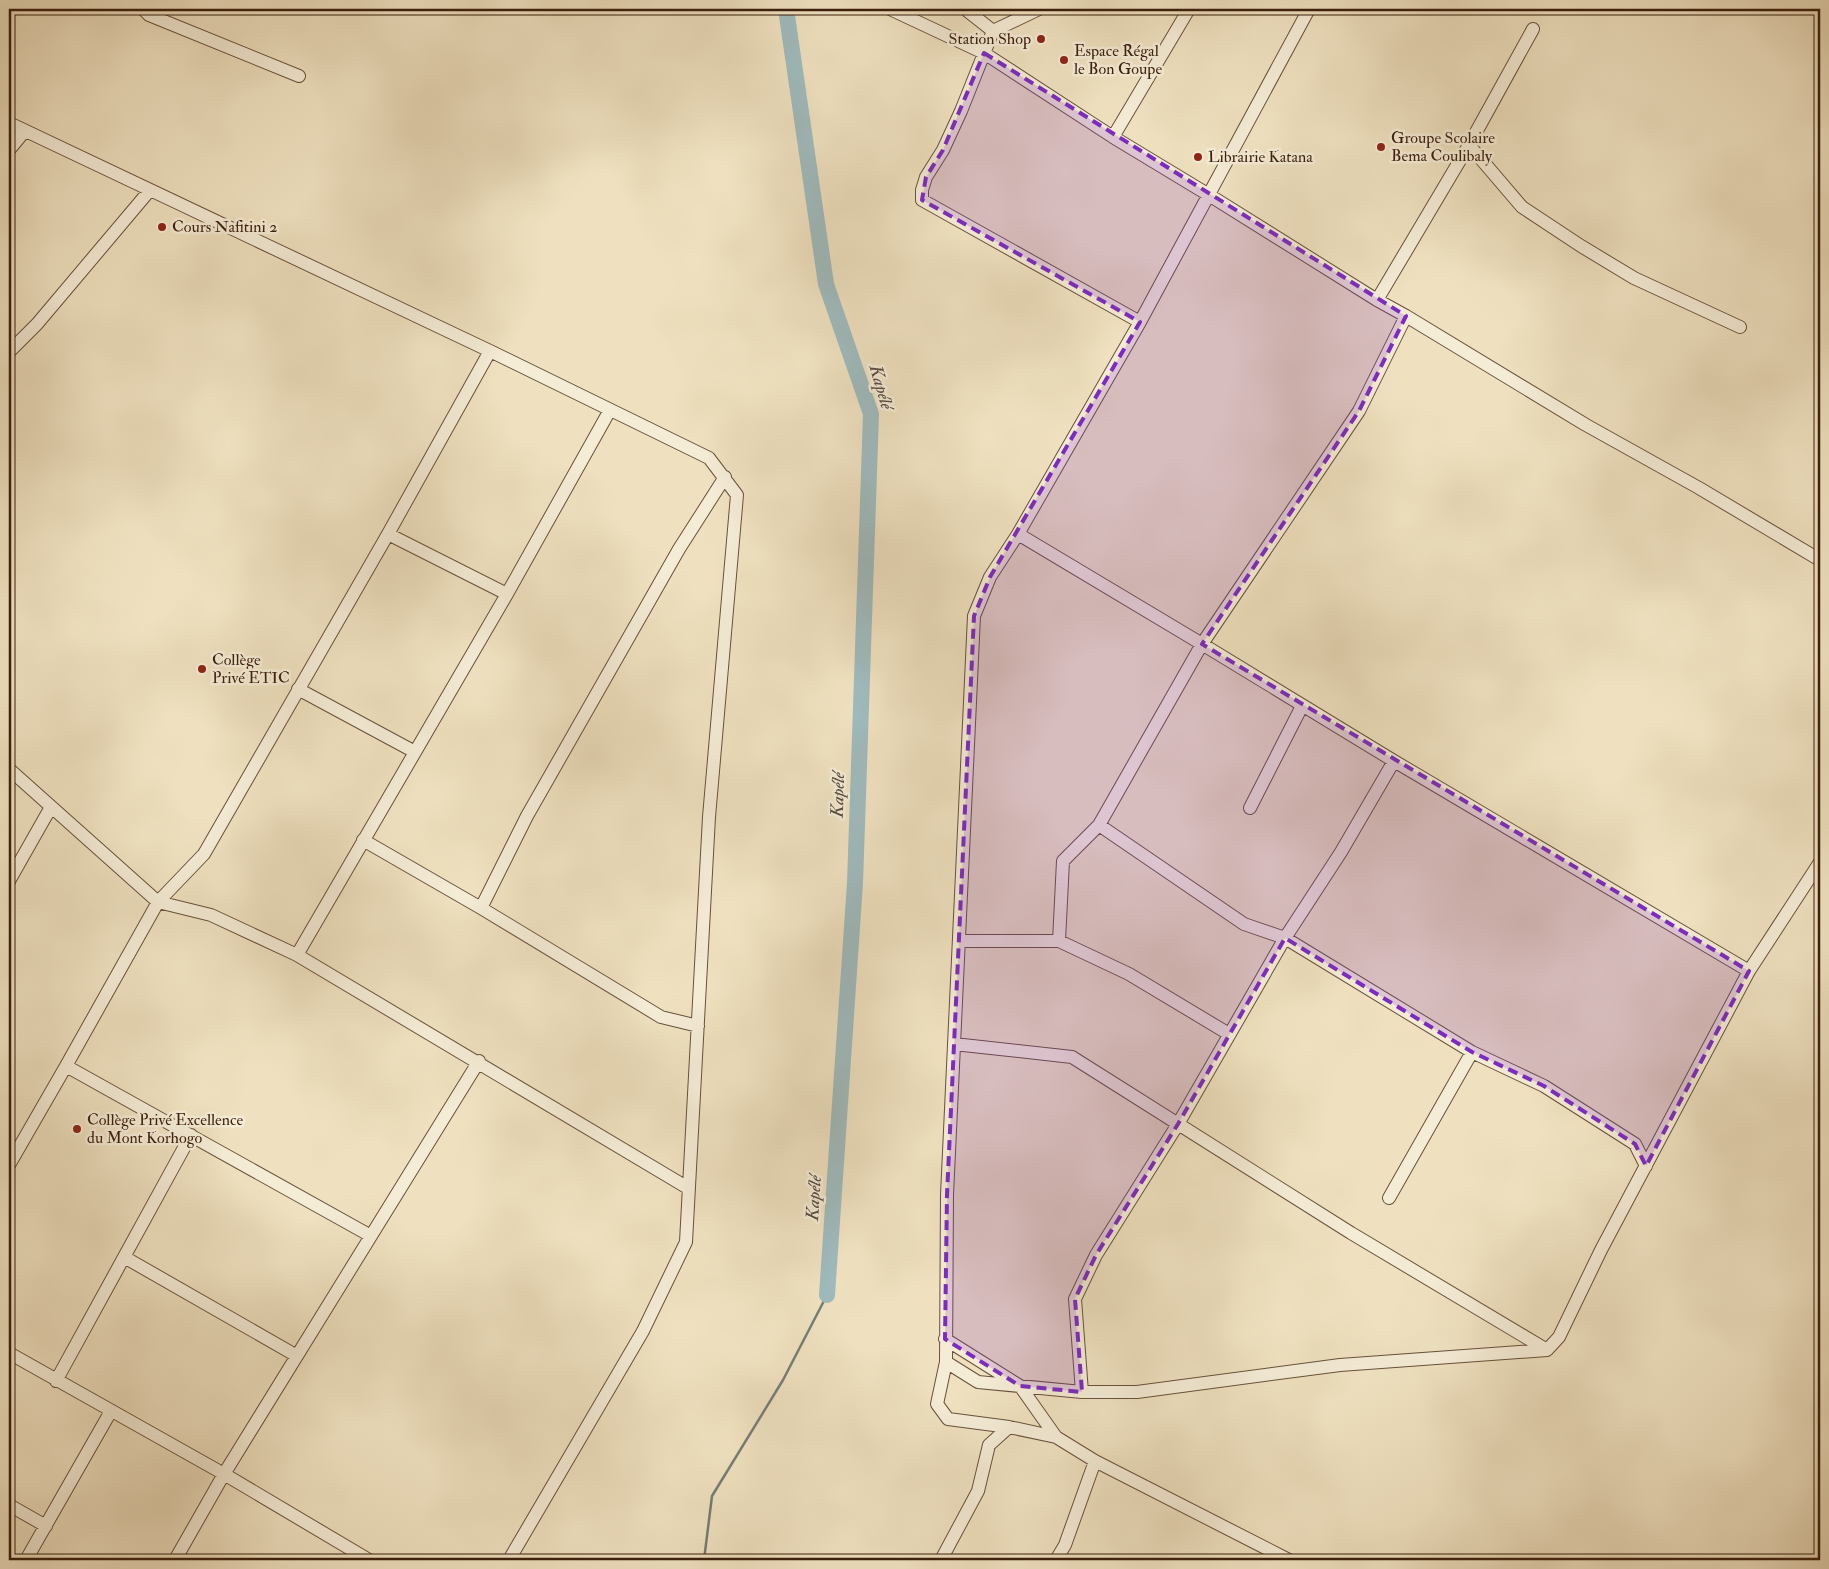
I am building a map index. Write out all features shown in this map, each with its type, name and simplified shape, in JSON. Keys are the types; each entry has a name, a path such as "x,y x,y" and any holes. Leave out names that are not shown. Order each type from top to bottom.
{"street":[{"path":"143,9 149,15 299,76"},
{"path":"890,9 984,53 1113,137 1209,194 1377,300 1586,425 1699,488 1820,560"},
{"path":"965,9 993,31"},
{"path":"1039,9 993,31 947,142 926,177 922,190 922,200 1140,322"},
{"path":"1113,137 1189,9"},
{"path":"1289,1560 1095,1461 1056,1437 1009,1427 948,1418 937,1404 946,1362 947,1195 974,616 990,577 1018,534 1140,322 1309,9"},
{"path":"1377,300 1469,145 1533,29"},
{"path":"9,123 24,132 490,351 710,458 738,495 709,817 686,1242 643,1331 509,1560"},
{"path":"9,150 24,132"},
{"path":"1469,145 1522,207 1634,278 1740,327"},
{"path":"9,352 36,324 150,190"},
{"path":"1059,941 1063,861 1099,825 1202,644 1359,411 1406,316"},
{"path":"9,1165 158,902 204,854 388,534 490,351"},
{"path":"297,955 507,594 610,410"},
{"path":"481,908 532,807 679,549 725,476"},
{"path":"388,534 507,594"},
{"path":"1018,534 1394,761 1749,971"},
{"path":"298,689 415,752"},
{"path":"1250,808 1302,706"},
{"path":"1082,1392 1075,1299 1096,1255 1178,1124 1285,938 1341,852 1394,761"},
{"path":"9,770 158,902 211,915 297,955 688,1188"},
{"path":"9,881 51,807"},
{"path":"1099,825 1244,924 1285,938 1472,1052 1544,1086 1635,1144 1646,1166"},
{"path":"364,840 662,1017 698,1026"},
{"path":"946,1362 978,1382 1082,1392 1137,1392 1340,1365 1547,1350 1558,1337 1601,1250 1749,971 1820,862"},
{"path":"959,942 1059,941 1129,974 1229,1034"},
{"path":"954,1044 1072,1057 1351,1233 1547,1350"},
{"path":"1389,1198 1472,1052"},
{"path":"175,1560 224,1474 478,1062"},
{"path":"66,1066 371,1236"},
{"path":"56,1381 191,1135"},
{"path":"124,1257 297,1356"},
{"path":"945,1339 1020,1386 1056,1437"},
{"path":"9,1353 224,1474 369,1560"},
{"path":"26,1560 111,1411"},
{"path":"941,1560 978,1491 989,1445 1009,1427"},
{"path":"1056,1560 1065,1545 1095,1461"},
{"path":"9,1505 46,1526"}],"highlighted area":[{"path":"984,53 1406,316 1359,411 1202,644 1749,971 1646,1166 1635,1144 1544,1086 1472,1052 1285,938 1178,1124 1096,1255 1075,1299 1082,1392 1020,1386 945,1339 947,1195 974,616 990,577 1140,322 922,200 926,177 943,150"}],"waterway":[{"name":"Kapélé","path":"786,9 826,284 871,414 855,883 827,1295"},
{"name":"Kapélé","path":"704,1560 712,1496 783,1380 827,1295"}],"place":[{"name":"Station Shop","path":"1041,39"},
{"name":"Espace Régal le Bon Goupe","path":"1064,60"},
{"name":"Groupe Scolaire Bema Coulibaly","path":"1381,147"},
{"name":"Librairie Katana","path":"1198,157"},
{"name":"Cours Nafitini 2","path":"162,227"},
{"name":"Collège Privé ETIC","path":"202,669"},
{"name":"Collège Privé Excellence du Mont Korhogo","path":"77,1129"}]}
